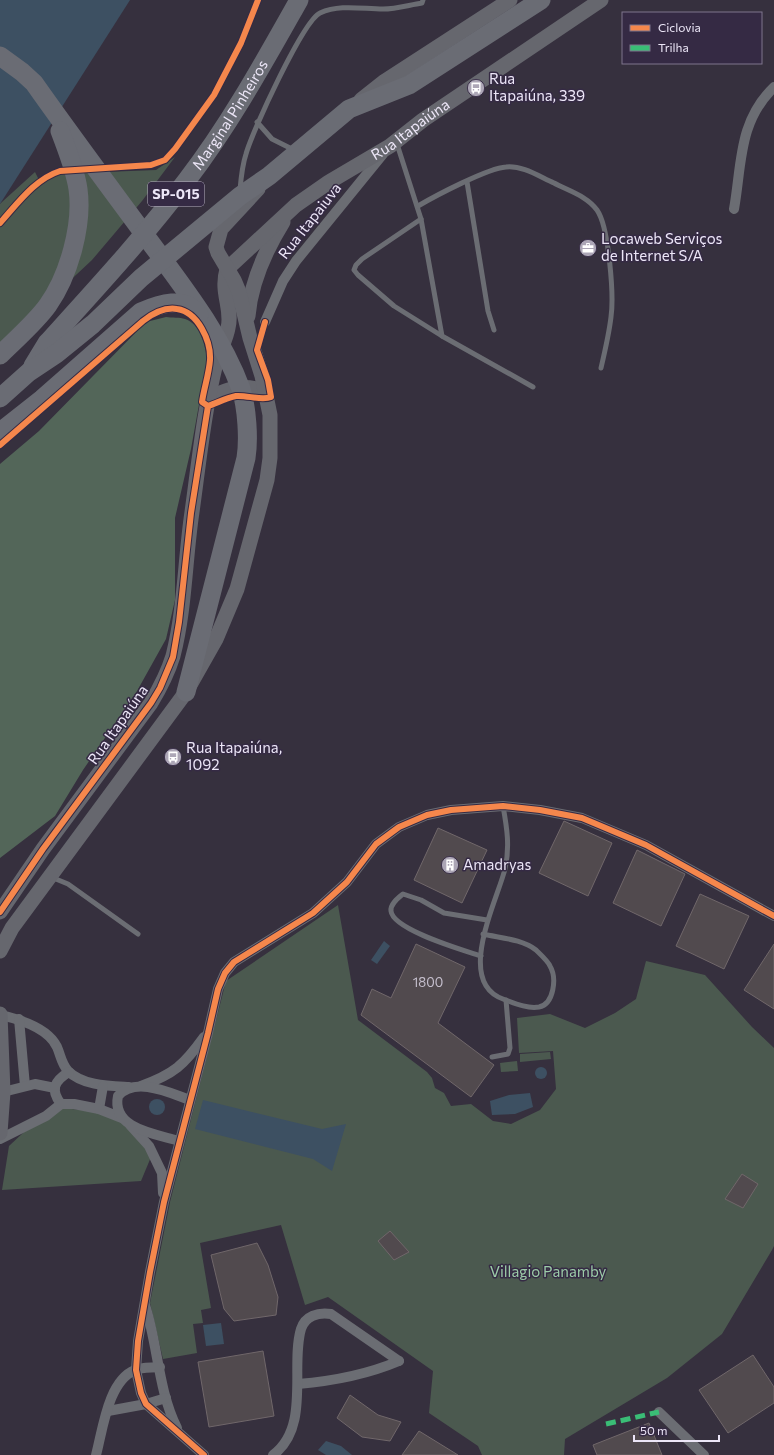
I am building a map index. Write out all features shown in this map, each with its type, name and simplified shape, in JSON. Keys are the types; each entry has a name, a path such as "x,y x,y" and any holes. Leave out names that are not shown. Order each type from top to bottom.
{"highway":[{"name":"Marginal Pinheiros","path":"29,372 47,343 154,221 188,179 220,134 259,71 299,0"},
{"path":"29,372 56,354 93,324 141,278 240,196 269,176 349,109 409,85 541,0"},
{"path":"0,56 34,83 49,106 178,280 209,326 234,372 241,391 248,432 248,449 236,505 223,547 186,692"},
{"path":"0,355 48,306 63,280 73,250 77,217 78,190 70,158 49,106"},
{"path":"0,432 42,399 141,312 155,306 171,302 183,304 196,312 209,331 216,361"},
{"name":"SP-015","path":"0,398 29,372"}],"main road":[{"path":"349,109 385,82 510,0"},
{"name":"Rua Itapaiúna","path":"0,912 43,849 151,703 170,663 179,622 191,513 209,398 216,361 228,328 229,316 224,284 227,269 296,205 329,182 393,144 423,120 601,0"},
{"path":"0,951 12,928 186,692 216,639 237,588 267,480 270,458 270,416 266,393 239,292 216,247 221,229 269,176"},
{"path":"247,325 249,305 254,283 261,263 273,238 296,205"},
{"path":"221,229 223,248 225,252 241,256"},
{"path":"209,398 235,387 246,387 266,393"},
{"path":"0,1015 3,1092 0,1133"}],"street":[{"path":"734,209 740,158 750,120 762,98 774,87"},
{"name":"Rua Itapaiuva","path":"265,322 283,281 296,260 393,144"},
{"path":"204,1455 146,1404 141,1393 136,1370 138,1341 164,1202 218,989 225,973 234,962 313,913 348,882 376,844 399,827 426,815 452,810 503,806 540,810 582,818 646,844 774,916"},
{"path":"0,1015 19,1019 33,1025 50,1038 57,1046 61,1061 69,1072 82,1080 104,1086 140,1087 159,1090 190,1100"},
{"path":"19,1019 25,1086"},
{"path":"140,1087 162,1079 180,1068 208,1032"},
{"path":"62,1104 56,1097 55,1088 60,1077 69,1072"},
{"path":"3,1092 35,1084 55,1088"},
{"path":"99,1109 104,1086"},
{"path":"122,1118 117,1108 118,1096 129,1087"},
{"path":"0,1139 46,1116 62,1104 74,1104 99,1109 122,1118 148,1146 162,1173 164,1202"},
{"path":"130,1125 179,1141"},
{"path":"145,1305 154,1334 166,1398 179,1433"},
{"path":"273,1455 285,1441 294,1423 301,1328 306,1320 314,1314 323,1312 331,1314 399,1361 356,1376 330,1382 298,1384"},
{"path":"96,1455 114,1389 124,1376 136,1370 160,1367"},
{"path":"108,1411 146,1404 166,1398"},
{"path":"659,1412 704,1455"}],"lane":[{"path":"240,196 243,166 257,122 273,90 314,17 331,10 352,7 384,9 429,0"},
{"path":"257,122 272,139 298,152"},
{"path":"393,144 418,206 442,336"},
{"path":"418,206 436,196 498,168 507,166 518,168 584,197 597,211 605,230 612,305 609,334 601,368"},
{"path":"467,182 488,311 494,330"},
{"path":"421,219 362,259 356,265 354,270 394,306 442,336 533,387"},
{"path":"484,934 514,941 534,949 550,966 553,980 552,992 548,1002 540,1007 529,1008 496,997 487,988 480,956 484,934 487,920 505,870 508,836 503,806"},
{"path":"50,876 68,884 138,934"},
{"path":"480,956 439,942 401,924 394,918 391,911 391,906 403,894 421,900 444,913 487,920"},
{"path":"492,1057 508,1054 510,1048 506,1000"}],"green space":[{"path":"175,157 142,201 92,260 0,346 0,204 35,172 41,184 53,174 156,170"},
{"path":"166,317 183,318 195,325 204,342 207,360 191,449 175,518 175,600 166,639 137,691 83,770 55,816 0,858 0,464 39,431 146,322"},
{"name":"Villagio Panamby","path":"338,905 358,1020 427,1072 432,1078 435,1088 444,1093 451,1106 471,1104 493,1121 511,1124 540,1110 556,1089 553,1051 519,1053 517,1018 550,1014 585,1028 615,1013 636,999 646,961 705,975 752,1027 774,1048 774,1246 772,1250 722,1334 667,1378 565,1439 564,1455 482,1455 478,1446 429,1413 433,1371 328,1297 305,1305 281,1225 200,1243 211,1308 201,1310 203,1323 193,1324 197,1353 163,1359 150,1303 170,1202 226,981"},
{"path":"550,1052 551,1059 520,1062 520,1054"},
{"path":"517,1061 518,1071 501,1072 500,1063"},
{"path":"63,1108 93,1112 124,1124 151,1157 141,1181 2,1190 9,1146 24,1132"}],"water":[{"path":"0,0 130,0 0,204"},
{"path":"384,941 390,946 377,964 371,960"},
{"path":"539,1067 543,1067 547,1073 543,1079 539,1079 535,1075 535,1071"},
{"path":"530,1093 533,1107 515,1114 492,1115 490,1101 509,1095"},
{"path":"154,1099 160,1099 165,1104 163,1113 160,1115 154,1115 149,1110 149,1104"},
{"path":"203,1100 322,1129 346,1124 332,1171 313,1159 195,1129"},
{"path":"221,1323 224,1344 206,1346 203,1325"},
{"path":"326,1441 341,1446 352,1455 326,1455 318,1450"}],"building":[{"path":"564,821 612,843 588,896 539,873"},
{"name":"Amadryas","path":"438,828 487,850 462,903 414,880"},
{"path":"637,850 685,874 661,926 613,903"},
{"path":"700,894 749,916 724,969 676,946"},
{"path":"416,944 465,967 438,1023 494,1065 471,1097 361,1015 372,989 391,998"},
{"path":"774,944 774,1009 744,990"},
{"path":"742,1174 758,1184 743,1208 725,1199"},
{"path":"390,1231 409,1252 394,1260 378,1241"},
{"path":"257,1243 268,1265 278,1297 276,1315 234,1321 224,1309 211,1255"},
{"path":"263,1351 274,1416 209,1427 198,1362"},
{"path":"753,1355 774,1387 774,1403 728,1433 699,1390"},
{"path":"350,1395 378,1415 401,1422 390,1441 362,1437 337,1418"},
{"path":"649,1423 662,1455 597,1455 593,1445"},
{"path":"419,1431 458,1455 402,1455"}],"marked path":[{"path":"606,1424 659,1412"}],"cycle path":[{"path":"0,223 27,192 43,180 60,171 151,165 165,160 175,149 214,95 241,43 258,0"},
{"path":"0,445 143,321 163,310 168,309 184,311 197,321 206,336 210,352 210,360 202,402 208,406"},
{"path":"208,406 236,396 263,398 271,397 268,380 257,350 265,322"},
{"path":"0,912 43,849 151,703 160,688 173,657 179,622 191,513 208,406"},
{"path":"204,1455 146,1404 141,1393 136,1370 138,1341 164,1202 218,989 225,973 234,962 313,913 347,882 376,844 399,827 427,815 451,810 503,806 540,810 582,818 646,845 774,916"}],"place":[{"name":"Rua Itapaiúna, 339","path":"476,88"},
{"name":"Locaweb Serviços de Internet S/A","path":"588,248"},
{"name":"Rua Itapaiúna, 1092","path":"173,757"},
{"name":"Amadryas","path":"450,865"}]}
